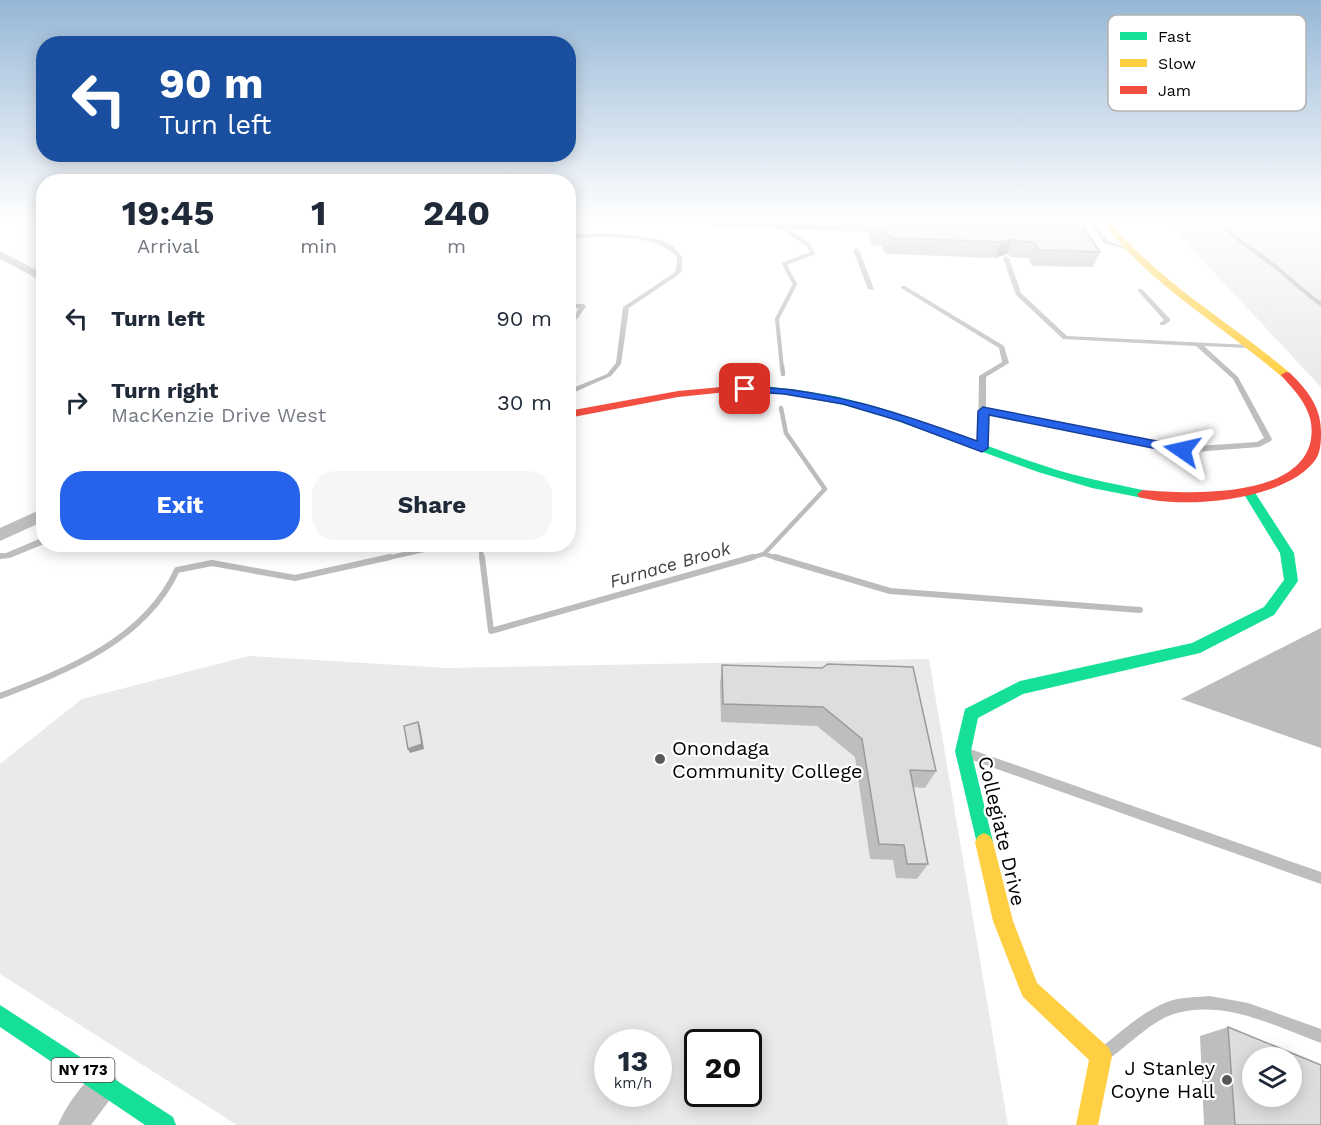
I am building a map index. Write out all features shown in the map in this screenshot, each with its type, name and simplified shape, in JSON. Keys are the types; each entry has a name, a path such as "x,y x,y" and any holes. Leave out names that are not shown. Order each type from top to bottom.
{"street":[{"path":"576,413 688,391 784,391 845,401 904,418 982,448 1083,482 1122,491 1201,498 1248,491 1281,482 1299,471 1311,460 1319,440 1320,428 1313,408 1301,391 1281,370 1175,292 1152,272"},
{"name":"Collegiate Drive","path":"1101,1056 1030,990 1003,921 963,751 970,714 1020,688 1195,649 1269,611 1291,581 1287,553 1248,491"},
{"path":"0,536 36,518"},
{"name":"NY 173","path":"0,1015 165,1125"},
{"path":"1087,1125 1101,1056"},
{"path":"73,1125 104,1084"}],"lane":[{"path":"576,390 609,375 619,363 626,307 645,293 670,280 678,272"},
{"path":"864,272 871,289"},
{"path":"1010,272 1018,294 1065,338 1249,346"},
{"path":"903,287 1002,347 1006,363 983,376 982,448"},
{"path":"1140,290 1168,320 1162,324"},
{"path":"576,306 583,306 576,317"},
{"path":"983,411 1182,450 1259,444 1268,439 1236,378 1198,344"},
{"path":"0,556 7,556 36,543"},
{"path":"963,751 1321,878"},
{"path":"1101,1056 1172,1007 1212,1003 1274,1018 1321,1036"}],"shaded area":[{"path":"1213,272 1321,272 1321,387"},
{"path":"1321,628 1321,748 1181,699"},
{"path":"249,656 447,668 929,659 1008,1125 237,1125 0,974 0,764 82,699"}],"building":[{"path":"828,664 913,667 936,771 910,770 928,864 907,864 904,845 879,844 862,739 823,707 723,704 722,665 822,668"},
{"path":"418,722 422,744 408,749 404,726"},
{"path":"1228,1027 1277,1047 1242,1047 1242,1107 1302,1107 1302,1057 1321,1065 1321,1125 1235,1125"}],"waterway":[{"name":"Furnace Brook","path":"782,368 777,319 795,284 788,272"},
{"path":"1281,272 1321,304"},
{"name":"Furnace Brook","path":"782,366 783,374"},
{"name":"Furnace Brook","path":"764,554 825,489 786,433 781,408"},
{"name":"Furnace Brook","path":"383,559 414,552"},
{"name":"Furnace Brook","path":"481,552 482,559"},
{"name":"Furnace Brook","path":"747,559 764,554"},
{"path":"764,554 780,559"},
{"name":"Furnace Brook","path":"0,696 77,663 102,650 125,634 145,616 163,594 177,570 212,563 295,578 390,557"},
{"name":"Furnace Brook","path":"482,557 491,631 753,557"},
{"path":"775,557 890,591 1140,610"}],"traffic: fast":[{"path":"743,388 795,392 846,402 896,417 1042,470 1092,484 1143,494"},
{"path":"984,842 963,751 971,714 1020,688 1195,649 1269,611 1291,581 1287,553 1248,491"},
{"path":"0,1015 165,1125"}],"traffic: slow":[{"path":"1152,272 1286,375"},
{"path":"984,842 1003,921 1030,990 1101,1056 1087,1125"}],"traffic: jam":[{"path":"1143,494 1218,496 1247,492 1274,484 1297,473 1312,456 1318,426 1309,402 1286,375"},
{"path":"576,413 678,394 743,388"}],"place":[{"name":"Onondaga Community College","path":"660,759"},
{"name":"J Stanley Coyne Hall","path":"1227,1080"}],"route":[{"path":"745,389 784,391 845,401 904,418 982,448 983,411 1182,450"}]}
